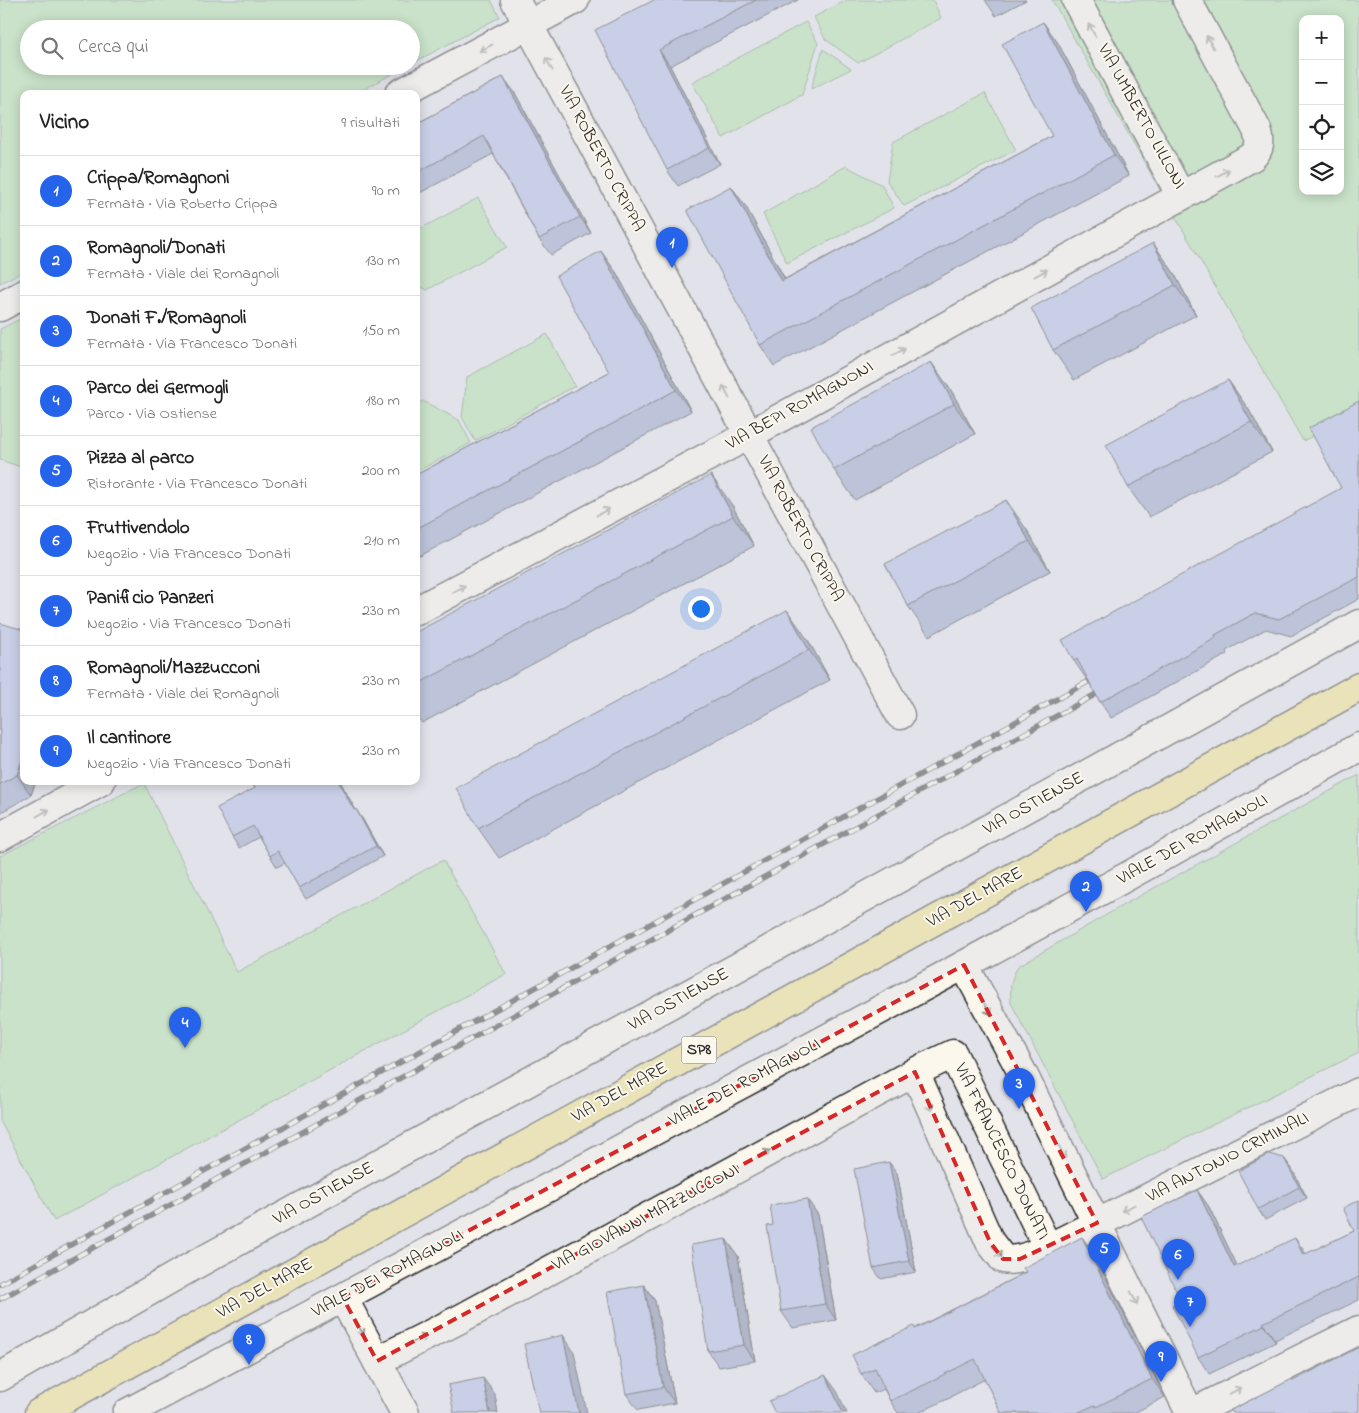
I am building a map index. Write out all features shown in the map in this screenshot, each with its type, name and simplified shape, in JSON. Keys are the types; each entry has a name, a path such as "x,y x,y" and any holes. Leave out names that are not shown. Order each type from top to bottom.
{"main road":[{"name":"VIA DEL MARE","path":"39,1413 1359,687"}],"street":[{"name":"VIA ROBERTO CRIPPA","path":"515,0 900,714"},
{"path":"407,90 575,0"},
{"name":"VIA UMBERTO LILLONI","path":"1076,0 1180,196 1252,158 1260,145 1257,130 1187,0"},
{"name":"VIA BEPI ROMAGNONI","path":"420,609 749,434 1180,196"},
{"path":"0,307 20,296"},
{"name":"VIA OSTIENSE","path":"0,1377 191,1267 790,939 1359,624"},
{"name":"VIALE DEI ROMAGNOLI","path":"128,1413 149,1405 343,1298 964,965 1117,882 1359,746"},
{"path":"0,837 94,785"},
{"path":"964,965 1022,1072 1191,1413 1359,1330"},
{"name":"VIA FRANCESCO DONATI","path":"1048,1248 953,1054 915,1072 993,1248 1003,1259 1020,1260 1048,1248 1097,1223"},
{"name":"VIA GIOVANNI MAZZUCCONI","path":"377,1360 460,1319 915,1072"},
{"name":"VIA ANTONIO CRIMINALI","path":"1097,1223 1359,1092"},
{"path":"343,1298 405,1413"}],"highlighted area":[{"path":"964,965 1097,1223 1020,1259 1003,1259 990,1242 915,1072 377,1361 343,1298"}],"green space":[{"path":"0,0 491,0 500,17 420,59 420,20 20,20 20,75 390,75 362,90 20,90 20,273 0,283"},
{"path":"847,0 933,0 941,18 858,63 825,39 814,17"},
{"path":"1052,0 1359,0 1359,413 1303,441"},
{"path":"806,22 818,43 802,95 723,138 692,82"},
{"path":"823,49 851,69 811,89"},
{"path":"985,93 1016,150 904,206 887,181 893,142"},
{"path":"846,166 882,185 894,208 787,263 763,214"},
{"path":"478,198 507,247 427,290 420,286 420,229"},
{"path":"20,319 20,467 0,460 0,329"},
{"path":"547,334 575,386 475,441 462,417 467,377"},
{"path":"423,401 459,420 471,443 420,470 420,402"},
{"path":"1359,775 1359,1053 1103,1179 1011,1003 1011,984 1018,966 1125,904"},
{"path":"140,785 145,785 237,972 443,860 506,974 54,1221 0,1121 0,856"}],"building":[{"path":"654,0 756,0 659,50 709,148 667,170 595,30"},
{"path":"1043,22 1114,155 760,345 687,210 731,186 782,281 1052,136 1002,44"},
{"path":"503,77 580,217 539,239 484,136 420,171 420,122"},
{"path":"1153,243 1175,285 1053,350 1031,308"},
{"path":"601,251 676,390 420,527 420,473 609,372 556,276"},
{"path":"931,362 954,404 834,470 811,427"},
{"path":"1228,380 1251,422 1128,487 1106,445"},
{"path":"1359,401 1359,577 1279,619 1255,613 1215,635 1216,638 1100,702 1077,659 1074,661 1062,640 1341,488 1309,428"},
{"path":"711,475 733,516 420,683 420,630"},
{"path":"1006,500 1029,541 908,606 885,564"},
{"path":"787,610 809,650 478,828 456,788"},
{"path":"0,623 20,629 20,766 17,775 0,784"},
{"path":"253,785 340,785 376,846 299,888 278,851 270,856 253,826 232,837 217,808 255,788"},
{"path":"1270,1154 1284,1158 1299,1187 1258,1209 1238,1171"},
{"path":"889,1162 909,1261 873,1268 854,1169"},
{"path":"1197,1190 1234,1267 1295,1238 1303,1255 1354,1231 1343,1208 1359,1200 1359,1277 1263,1323 1264,1325 1198,1357 1172,1305 1181,1301 1141,1217"},
{"path":"807,1199 825,1304 781,1311 767,1226 773,1225 770,1205"},
{"path":"1082,1237 1152,1379 1096,1407 1095,1405 1077,1413 1001,1413 975,1359 890,1401 875,1368 861,1374 852,1355 914,1326 915,1329 1026,1272 1023,1268"},
{"path":"726,1239 744,1345 708,1351 691,1245"},
{"path":"644,1285 663,1387 626,1394 607,1292"},
{"path":"563,1335 579,1413 539,1413 524,1344"},
{"path":"1359,1347 1359,1411 1355,1413 1233,1413 1231,1410 1292,1379 1293,1381"},
{"path":"825,1375 843,1413 775,1413 769,1401"},
{"path":"483,1378 490,1413 454,1413 448,1385"}],"railway":[{"path":"0,1284 1100,675"},
{"path":"0,1299 1107,688"}],"place":[{"name":"Crippa/Romagnoni","path":"672,268"},
{"name":"Romagnoli/Donati","path":"1086,912"},
{"name":"Parco dei Germogli","path":"185,1048"},
{"name":"Donati F./Romagnoli","path":"1019,1109"},
{"name":"Pizza al parco","path":"1104,1274"},
{"name":"Fruttivendolo","path":"1178,1280"},
{"name":"Panificio Panzeri","path":"1190,1327"},
{"name":"Romagnoli/Mazzucconi","path":"249,1365"},
{"name":"Il cantinore","path":"1161,1382"}]}
